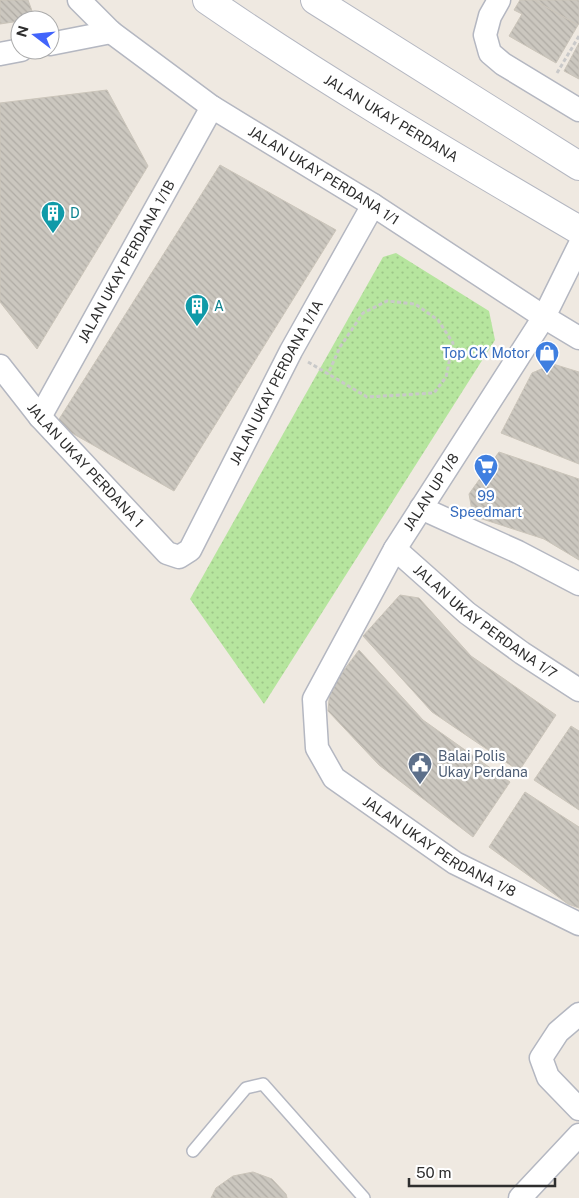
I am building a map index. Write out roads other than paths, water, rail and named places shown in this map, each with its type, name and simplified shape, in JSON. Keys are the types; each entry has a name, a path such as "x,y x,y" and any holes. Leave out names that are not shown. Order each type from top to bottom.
{"street":[{"name":"JALAN UKAY PERDANA 1/1","path":"79,0 111,32 212,107 373,205 579,338"},
{"name":"JALAN UKAY PERDANA","path":"207,0 393,121 579,230"},
{"path":"315,0 579,166"},
{"path":"499,0 490,16 485,35 490,52 503,64 579,110"},
{"path":"60,42 111,32"},
{"name":"JALAN UKAY PERDANA 1/1B","path":"40,417 212,107"},
{"name":"JALAN UKAY PERDANA 1/1A","path":"179,557 190,550 291,351 373,205"},
{"name":"JALAN UP 1/8","path":"317,748 314,699 395,549 544,317 579,246"},
{"name":"JALAN UKAY PERDANA 1","path":"0,366 40,417 167,553 179,557"},
{"path":"421,508 518,552 579,584"},
{"name":"JALAN UKAY PERDANA 1/7","path":"395,549 467,613 522,653 579,690"},
{"name":"JALAN UKAY PERDANA 1/8","path":"317,748 334,778 455,863 579,924"},
{"path":"579,1014 558,1032 541,1058 548,1077 579,1109"},
{"path":"520,1198 579,1135"}],"lane":[{"path":"192,1151 246,1088 263,1084 364,1198"}],"place":[{"name":"D","path":"53,234"},
{"name":"A","path":"197,327"},
{"name":"Top CK Motor","path":"547,374"},
{"name":"99 Speedmart","path":"486,487"},
{"name":"Balai Polis Ukay Perdana","path":"420,785"}]}
